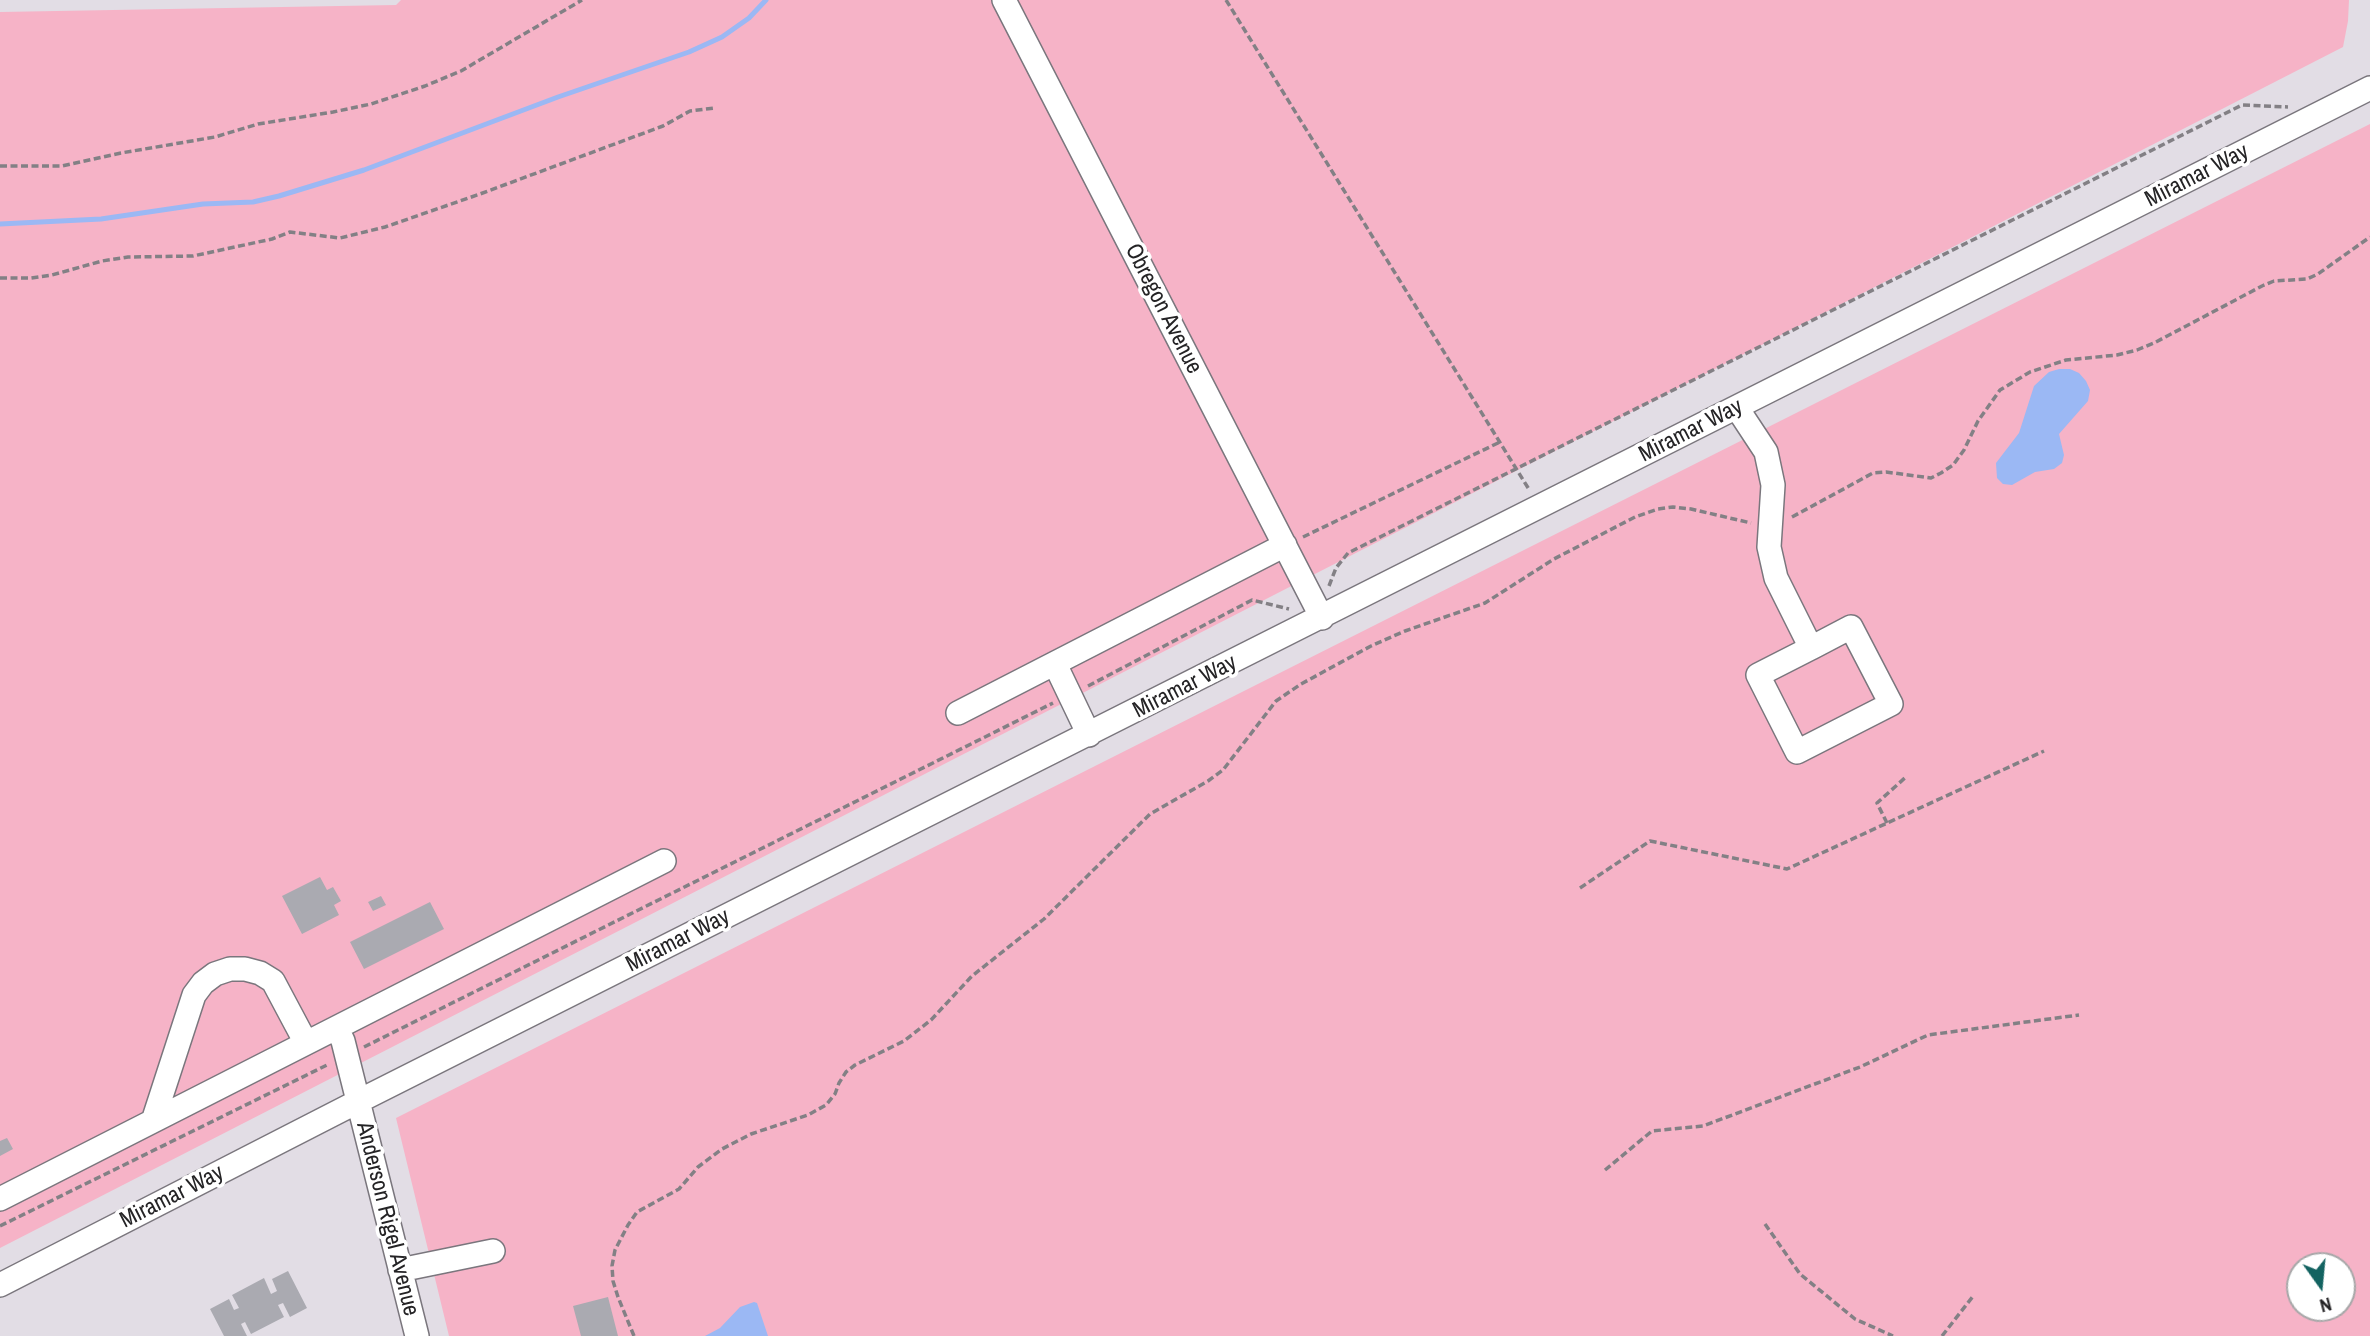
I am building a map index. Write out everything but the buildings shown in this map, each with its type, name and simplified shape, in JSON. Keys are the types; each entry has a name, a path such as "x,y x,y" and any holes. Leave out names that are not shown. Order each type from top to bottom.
{"street":[{"name":"Obregon Avenue","path":"1004,0 1318,610"},
{"name":"Miramar Way","path":"0,1285 357,1102 1089,735 1318,610 1541,508 2370,88"},
{"path":"1737,408 1766,452 1773,485 1769,547 1776,578 1811,648"},
{"path":"958,713 1285,545"},
{"path":"1851,627 1891,704 1797,752 1758,675 1811,648 1851,627"},
{"path":"1055,664 1089,735"},
{"path":"0,1199 154,1118 337,1028 664,860"},
{"path":"154,1118 194,995 203,983 215,974 230,969 245,969 260,973 273,981 306,1043"},
{"name":"Anderson Rigel Avenue","path":"337,1028 347,1056 417,1336"},
{"path":"400,1270 493,1251"}],"path":[{"path":"0,166 62,166 121,153 215,138 258,124 371,104 461,71 582,0"},
{"path":"1226,0 1541,508"},
{"path":"0,1226 1070,695 1252,600 1294,610 1318,610 1336,568 1348,553 2242,104 2295,107"},
{"path":"0,278 52,275 128,257 193,256 272,239 290,232 340,238 384,227 480,194 663,126 690,111 715,108"},
{"path":"634,1336 618,1297 612,1266 615,1250 637,1212 679,1189 698,1167 728,1145 764,1129 808,1115 826,1105 846,1072 904,1041 930,1020 972,976 1044,919 1150,814 1223,770 1276,701 1309,679 1405,631 1485,603 1554,559 1635,517 1658,509 1691,509 1770,527 1872,473 1931,478 1953,465 1964,450 1978,421 2000,390 2030,372 2066,360 2117,355 2145,347 2262,285 2274,281 2307,279 2318,274 2370,237"},
{"path":"1285,545 1500,442"},
{"path":"1580,888 1650,841 1787,869 2044,751"},
{"path":"1887,822 1877,803 1907,776"},
{"path":"1605,1170 1652,1130 1703,1126 1860,1067 1928,1035 2079,1015"},
{"path":"1765,1224 1800,1274 1856,1320 1893,1336"},
{"path":"1942,1336 1974,1295"}],"shaded area":[{"path":"401,0 2349,0 2343,47 0,1248 0,12 396,5"},
{"path":"2370,124 2370,1336 449,1336 396,1118"}],"water":[{"path":"2070,369 2079,373 2090,390 2088,401 2059,434 2064,455 2062,463 2054,469 2035,472 2012,485 2003,484 1997,478 1996,463 2019,433 2034,386 2049,372"},
{"path":"757,1303 768,1336 705,1336 720,1328 740,1307"}],"waterway":[{"path":"0,224 101,219 203,204 253,202 279,196 364,170 558,97 689,52 722,37 749,18 766,0"}]}
